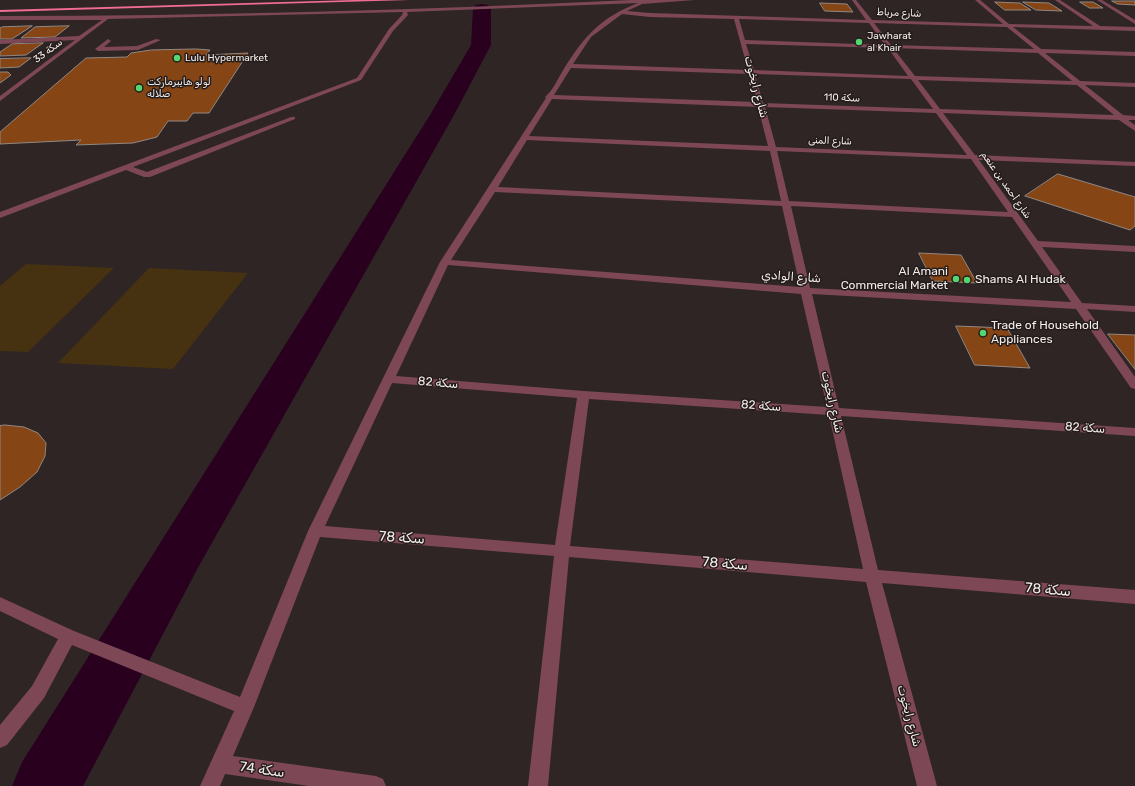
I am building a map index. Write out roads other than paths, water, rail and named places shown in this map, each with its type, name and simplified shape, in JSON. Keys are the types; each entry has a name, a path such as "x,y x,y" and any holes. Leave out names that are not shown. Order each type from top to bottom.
{"highway":[{"path":"0,5 238,0"},
{"path":"0,11 407,0"}],"street":[{"path":"578,7 610,13 628,14 651,0"},
{"path":"0,18 107,18 473,9 657,0"},
{"path":"482,8 642,5 693,0"},
{"name":"شارع أحمد بن عنعم","path":"854,0 973,157 1135,385"},
{"path":"977,0 1135,129"},
{"path":"1057,0 1099,28"},
{"path":"1099,0 1135,22"},
{"path":"482,8 500,1 519,7"},
{"path":"473,9 488,2"},
{"path":"630,2 642,5"},
{"path":"210,786 245,707 315,531 445,262 493,189 548,97 589,36 610,13 622,13 642,5"},
{"name":"شارع مرباط","path":"642,5 652,13 663,15"},
{"path":"0,214 359,79 391,30 405,15 405,10"},
{"path":"391,11 396,16 401,18"},
{"name":"شارع مرباط","path":"610,13 1135,29"},
{"name":"سكة 33","path":"0,99 107,18"},
{"name":"شارع رايخوت","path":"736,18 773,149 872,576 927,786"},
{"path":"0,42 80,38"},
{"path":"108,41 98,49 138,48 158,40"},
{"path":"744,42 1135,54"},
{"path":"568,66 1135,85"},
{"name":"سكة 110","path":"548,97 1135,118"},
{"path":"126,166 147,174 293,118"},
{"name":"شارع المنى","path":"524,138 1135,164"},
{"path":"493,189 1014,215"},
{"path":"1034,244 1135,249"},
{"name":"شارع الوادي","path":"445,262 806,291 1135,309"},
{"name":"سكة 82","path":"388,379 584,395 1135,432"},
{"path":"538,786 562,550 584,395"},
{"name":"سكة 78","path":"315,531 1135,597"},
{"path":"0,604 68,636 245,707"},
{"path":"0,739 38,692 68,636"},
{"name":"سكة 74","path":"220,764 376,786"}],"waterway":[{"path":"46,786 122,657 180,553 442,115 481,45 482,9"}],"place":[{"name":"Jawharat al Khair","path":"859,42"},
{"name":"Lulu Hypermarket","path":"177,58"},
{"name":"لولو هايبرماركت صلاله","path":"139,88"},
{"name":"Al Amani Commercial Market","path":"956,279"},
{"name":"Shams Al Hudak","path":"967,280"},
{"name":"Trade of Household Appliances","path":"983,333"}]}
